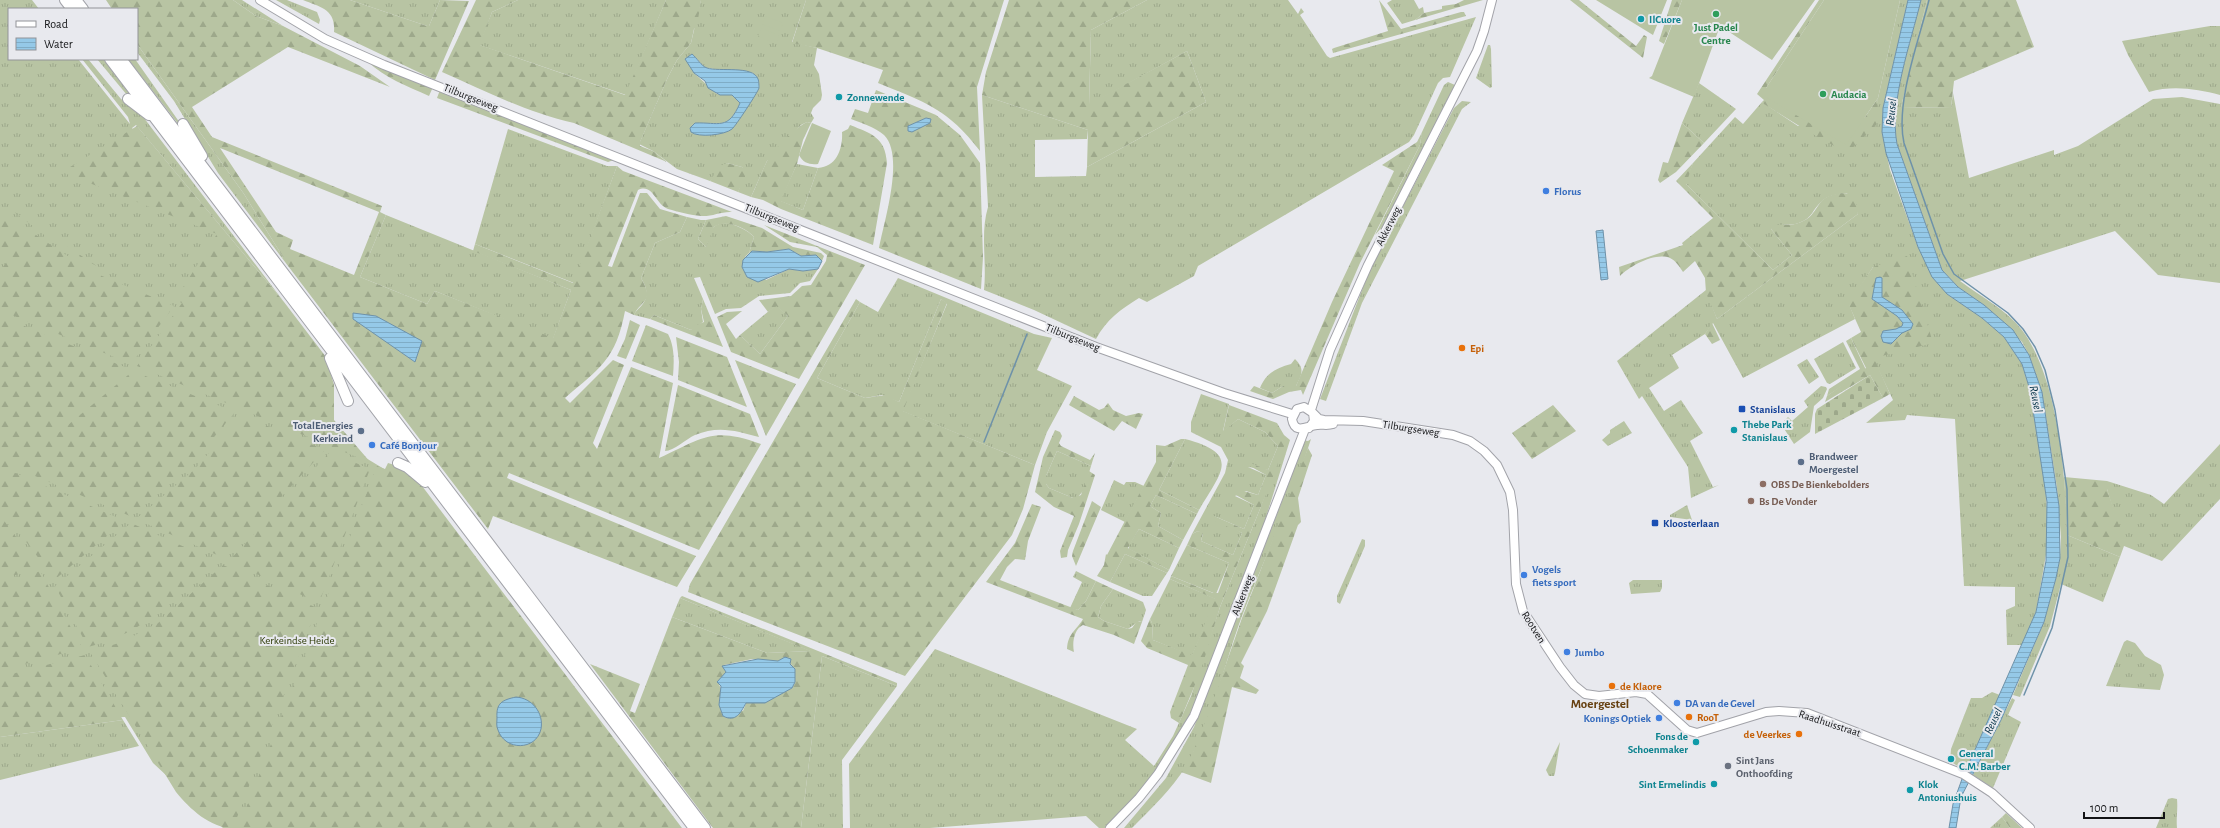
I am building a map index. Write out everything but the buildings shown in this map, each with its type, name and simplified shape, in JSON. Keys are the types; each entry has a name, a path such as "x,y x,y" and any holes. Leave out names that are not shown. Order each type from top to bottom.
{"highway":[{"path":"65,0 71,8"},
{"path":"76,0 82,8"},
{"path":"111,60 694,828"},
{"path":"122,60 705,828"},
{"path":"128,99 159,123"},
{"path":"184,124 233,205"},
{"path":"308,321 307,326 330,358 348,401"},
{"path":"398,463 416,473 433,492 440,494"}],"street":[{"name":"Tilburgseweg","path":"260,0 325,39 384,65 1096,347 1224,393 1292,414"},
{"name":"Akkerweg","path":"1309,410 1322,370 1368,265 1460,85 1484,32 1492,0"},
{"path":"1297,409 1309,410 1314,421 1307,428 1296,427 1292,421 1292,414 1297,409"},
{"name":"Tilburgseweg","path":"1309,410 1319,419 1324,420 1351,420 1453,435 1470,441"},
{"name":"Tilburgseweg","path":"1307,428 1351,420"},
{"name":"Akkerweg","path":"1288,474 1295,444 1296,427"},
{"name":"Akkerweg","path":"1113,827 1158,774 1194,716 1307,428"},
{"name":"Rootven","path":"1470,441 1490,456 1504,478 1513,510 1514,563 1519,599 1523,611 1560,667 1574,685 1585,694 1599,696 1636,692 1647,694 1692,733"},
{"name":"Raadhuisstraat","path":"1692,733 1701,733 1756,714 1779,711 1807,713 1963,774 1992,793 2030,828"}],"green space":[{"name":"Kerkeindse Heide","path":"0,0 32,0 38,8 8,8 8,60 79,60 130,124 128,117 83,60 89,60 121,99 137,109 284,302 136,125 132,128 324,365 336,440 419,490 677,828 223,828 153,763 125,717 0,722"},
{"path":"106,0 233,0 256,16 283,26 360,66 390,87 288,47 192,107 212,137 382,206 380,212 386,215 360,277 427,304 435,291 553,338 571,290 473,251 475,244 573,283 617,166 623,171 732,212 701,216 680,212 668,209 647,189 638,190 608,266 612,267 640,193 647,193 660,209 687,217 680,232 655,243 641,278 647,292 646,300 634,315 625,311 617,341 605,361 565,398 570,403 613,360 624,365 593,443 597,449 631,367 673,383 659,458 698,440 719,435 731,436 761,444 699,550 509,473 507,478 696,556 677,587 493,516 488,529 282,258 283,257 244,194 138,45 138,8 111,8","holes":["220,148 379,212 354,275 290,249 293,240 276,232","367,316 378,317 415,362 353,318"]},
{"path":"233,0 242,0 283,26 256,16"},
{"path":"276,0 287,0 317,12 320,20 319,24"},
{"path":"303,0 350,0 427,26 429,26 440,0 469,1 435,80 334,32 334,24 330,14 321,7"},
{"path":"350,0 440,0 429,26 427,26"},
{"path":"476,0 518,0 492,12 480,45 625,95 666,0 701,0 697,26 694,29 691,43 677,60 668,77 640,142 640,146 653,151 667,162 574,123 557,119 523,107 442,72"},
{"path":"518,0 666,0 626,95 479,45 492,12"},
{"path":"701,0 806,0 792,42 817,48 814,65 819,74 822,95 821,100 813,108 811,113 814,118 811,123 807,122 801,125 767,161 751,197 738,192 745,173 742,167 727,163 710,181 677,169 653,151 639,144 668,77 677,60 691,43","holes":["695,57 705,68 753,73 759,87 738,121 733,127 721,133 703,134 691,132 692,125 725,122 735,113 740,103 732,95 717,94 694,73 692,68"]},
{"path":"806,0 1004,0 977,87 980,151 957,125 935,108 878,83 883,70 817,48 792,43"},
{"path":"1009,0 1147,0 1091,30 1089,104 1187,51 1206,102 1087,167 1088,130 982,95 986,72"},
{"path":"1147,0 1288,0 1298,14 1301,8 1304,12 1300,15 1327,56 1330,58 1476,17 1450,77 1443,78 1438,83 1414,135 1409,142 1198,266 1194,276 1147,302 1139,298 1132,302 1104,326 1096,339 1034,310 984,290 984,227 988,207 982,95 1088,130 1087,139 1035,140 1035,177 1086,176 1087,167 1206,102 1187,51 1089,105 1091,30"},
{"path":"1379,0 1401,29 1461,12 1464,12 1466,16 1333,53 1332,49 1334,48 1388,31"},
{"path":"1392,0 1414,0 1419,9 1423,7 1424,13 1415,20 1402,24 1387,3"},
{"path":"1464,0 1483,0 1415,20 1424,13 1442,9 1442,6 1456,4"},
{"path":"1570,0 1579,0 1636,46 1644,35 1647,37 1643,58"},
{"path":"1596,0 1667,0 1653,35"},
{"path":"1672,0 1682,0 1664,44 1659,41"},
{"path":"1682,0 1815,0 1772,60 1720,26 1694,97 1649,78 1652,76"},
{"path":"1819,0 1824,0 1766,88 1846,145 1878,98 1876,125 1847,153 1809,132 1764,104 1762,102 1764,100 1757,94"},
{"path":"1824,0 1900,0 1878,98 1846,145 1766,97 1766,88"},
{"path":"1900,0 1908,0 1883,108 1882,132 1890,170 1918,247 1947,294 1982,318 2004,337 2022,364 2030,390 2045,484 2048,520 2047,549 2036,612 2023,645 2007,645 2006,610 2015,606 2015,587 1964,586 1955,419 1907,415 1905,420 1866,423 1893,400 1873,358 1873,267 1849,304 1855,319 1743,378 1713,323 1705,334 1672,355 1679,368 1649,388 1664,411 1681,400 1703,433 1690,441 1713,487 1719,485 1691,498 1688,467 1642,396 1639,399 1617,361 1706,290 1717,319 1858,214 1847,193 1837,194 1824,200 1805,220 1793,224 1774,227 1771,229 1792,255 1773,270 1685,183 1693,163 1735,117 1743,124 1762,102 1798,126 1875,116"},
{"path":"1921,0 1927,0 1901,107 1951,108 1953,93 1969,178 2054,150 2054,155 2078,146 2153,99 2182,97 2220,104 2220,283 2158,275 2115,231 1960,281 2009,316 2022,330 2034,350 2044,374 2052,400 2058,428 2065,485 2067,535 2120,557 2103,602 2061,584 2050,626 2020,697 2013,695 2044,622 2060,558 2061,537 2057,488 2042,392 2029,355 2022,342 1984,305 1958,287 1942,270 1897,144 1895,127 1898,91"},
{"path":"1927,0 2016,0 2034,47 1954,81 1951,108 1901,107"},
{"path":"765,16 783,23 780,31 762,24"},
{"path":"2210,26 2220,26 2220,95 2203,91 2176,88 2149,92 2128,55 2122,41"},
{"path":"761,28 779,35 776,44 758,36"},
{"path":"138,45 244,194 283,257 282,258 218,173 174,101 138,53"},
{"path":"1488,45 1490,45 1491,49 1492,87 1490,88 1476,78"},
{"path":"98,60 104,60 134,100 132,101"},
{"path":"129,60 136,60 187,133 186,134"},
{"path":"367,61 433,87 429,96 389,77"},
{"path":"1448,82 1455,85 1387,222 1375,235 1420,145 1422,132 1444,85"},
{"path":"1699,83 1736,109 1704,143 1682,123"},
{"path":"440,90 614,160 608,162 437,98"},
{"path":"876,90 936,115 960,135 980,163 983,257 981,289 879,248 891,189 893,158 890,145 884,135 872,127 851,119 855,109 868,113","holes":["926,118 931,120 908,131 909,126"]},
{"path":"1462,101 1471,102 1462,109 1362,303 1326,401 1320,399 1369,272 1454,108"},
{"path":"807,122 811,123 803,140 797,164 781,201 803,210 818,168 825,167 830,164 838,156 842,132 848,129 850,125 865,131 880,142 886,154 887,163 873,245 781,209 763,200 751,197 770,157 791,133"},
{"path":"812,123 831,131 818,164 807,163 799,155"},
{"path":"1682,123 1704,143 1676,172 1660,183 1658,180 1663,162 1668,163"},
{"path":"137,126 284,302 326,357 334,385 334,420 371,463 137,366 182,303 175,300 217,234 62,172"},
{"path":"508,129 607,166 617,166 574,283 475,244"},
{"path":"1422,132 1420,145 1360,263 1303,395 1301,390 1289,392 1273,399 1250,391 1254,386 1272,393 1283,386 1296,386 1332,302 1394,171 1382,165 1417,142"},
{"path":"727,163 742,167 745,170 745,178 738,192 710,181 720,166"},
{"path":"1693,163 1686,184 1773,270 1792,255 1771,229 1772,226 1799,223 1811,216 1820,203 1827,197 1840,193 1854,194 1858,214 1717,319 1706,293 1705,278 1695,261 1683,272 1670,258 1650,258 1636,264 1620,276 1619,267 1683,245 1682,243 1713,218 1676,181"},
{"path":"797,164 818,168 803,210 780,201"},
{"path":"3,208 26,229 0,263 0,209"},
{"path":"13,211 100,268 51,240"},
{"path":"386,215 571,290 553,339 435,291 427,304 360,277"},
{"path":"726,216 762,228 793,247 821,253 824,256 822,261 816,255 801,256 789,249 767,252 752,251 749,253 754,237 746,230 729,224 714,227 706,247 698,239 706,220"},
{"path":"687,217 706,220 698,239 706,247 712,230 719,224 730,224 751,234 754,237 749,253 745,257 766,280 789,269 803,271 818,269 810,281 800,283 790,293 759,296 741,308 726,309 715,314 700,277 694,278 703,299 701,309 703,322 691,330 654,315 650,319 634,315 644,302 647,295 646,288 641,278 655,243 680,232"},
{"path":"764,225 865,265 799,379 731,352 717,317 727,312 742,311 726,324 736,339 740,335 760,354 788,316 776,306 768,312 759,300 791,296 802,286 811,285 826,261 827,255 817,247 790,242"},
{"path":"30,231 66,255 102,276 174,306 131,364 0,310 0,271"},
{"path":"1907,256 1933,343 1874,358 1890,394 1883,398 1870,375 1825,402 1827,396 1866,368 1851,338 1861,332 1848,303 1873,267","holes":["1882,278 1882,297 1902,310 1911,329 1900,336 1891,329 1896,329 1902,326 1901,320 1872,299"]},
{"path":"898,278 1034,334 1052,338 1037,370 1072,386 1047,432 1035,465 902,411 947,304 941,299 899,402 882,395 865,398 817,378 860,302 878,312"},
{"path":"703,299 723,347 650,319 654,315 691,330 694,326 704,322 701,309"},
{"path":"856,299 860,302 817,378 865,398 886,395 899,402 941,299 947,303 903,411 1035,465 1023,509 1012,535 905,676 688,592 690,584"},
{"path":"776,305 788,316 760,354 740,335"},
{"path":"0,316 127,368 0,475"},
{"path":"630,320 640,325 626,359 617,356 625,339"},
{"path":"1712,323 1720,340 1712,344 1705,334"},
{"path":"646,325 668,334 673,350 673,376 632,361"},
{"path":"676,337 727,357 747,407 678,380 679,362"},
{"path":"1851,338 1866,370 1827,396 1829,389 1860,369 1846,341"},
{"path":"1843,342 1856,368 1830,384 1827,383 1814,359"},
{"path":"1295,359 1302,372 1296,386 1283,386 1272,393 1260,388 1268,375 1276,369 1291,364"},
{"path":"1807,359 1819,377 1809,384 1797,365"},
{"path":"735,360 796,384 766,436"},
{"path":"133,371 235,412 189,467 130,516 16,468"},
{"path":"1870,375 1883,398 1815,434 1815,414 1817,409"},
{"path":"678,385 750,414 759,437 735,431 712,430 695,435 672,449 665,451"},
{"path":"1821,386 1826,387 1827,389 1823,398 1814,406 1810,432 1794,444 1781,424 1788,417 1792,421 1808,407 1804,401"},
{"path":"1201,394 1229,404 1223,431 1238,419 1265,432 1278,446 1268,470 1248,467 1266,475 1258,495 1246,491 1235,496 1254,505 1244,529 1214,516 1242,533 1233,555 1201,541 1203,534 1198,531 1192,534 1225,473 1228,460 1221,447 1191,432 1191,422"},
{"path":"1074,396 1099,410 1104,408 1108,403 1113,410 1126,416 1139,413 1143,414 1136,429 1122,421 1114,431 1069,405"},
{"path":"1229,405 1277,423 1284,435 1284,446 1271,482 1220,607 1200,673 1179,723 1171,718 1170,712 1188,665 1147,648 1141,641 1150,619 1152,623 1153,640 1192,655 1215,599 1170,579 1171,576 1213,593 1218,593 1229,563 1187,545 1192,534 1198,531 1203,533 1201,541 1233,555 1242,533 1213,520 1214,516 1244,529 1254,505 1234,494 1236,491 1240,490 1258,495 1266,475 1248,465 1250,463 1268,470 1278,446 1265,432 1238,419 1223,432"},
{"path":"1553,405 1576,431 1532,459 1512,433"},
{"path":"241,415 325,450 224,558 136,519 196,468"},
{"path":"1624,421 1632,433 1608,446 1602,440 1610,433 1610,430"},
{"path":"1055,430 1060,432 1062,436 1059,443 1061,446 1090,460 1095,453 1091,466 1057,451 1046,476 1046,484 1049,488 1073,498 1081,495 1089,471 1095,475 1079,524 1068,550 1067,557 1061,558 1060,551 1074,516 1054,507 1035,492 1043,457"},
{"path":"1284,435 1290,440 1259,540 1189,718 1164,765 1109,828 1099,828 1086,816 930,828 850,828 849,764 935,649 1137,729 1125,740 1154,766 1173,736 1191,696 1220,607 1260,509 1284,442"},
{"path":"1181,439 1185,439 1159,490 1199,510 1197,514 1156,495 1150,506 1161,513 1158,526 1183,540 1179,548 1139,529 1128,548 1169,570 1167,573 1125,554 1110,582 1097,576 1104,565 1106,554 1107,555 1156,462 1156,445 1165,446"},
{"path":"1185,439 1203,445 1214,451 1220,458 1222,466 1214,485 1199,510 1159,490"},
{"path":"1311,439 1287,506 1235,634 1217,693 1195,749 1186,766 1161,798 1132,828 1124,828 1166,778 1194,727 1282,501 1303,440 1308,441"},
{"path":"2220,444 2220,499 2162,561 2124,546 2107,489 2107,481 2151,495 2164,504"},
{"path":"1308,448 1312,455 1298,498 1301,522 1298,525 1267,611 1241,663 1244,666 1240,678 1259,690 1256,694 1232,687 1211,783 1181,772 1193,752 1210,710 1242,618"},
{"path":"1057,451 1091,466 1084,490 1077,498 1073,498 1049,488 1046,484 1046,476"},
{"path":"330,452 370,469 319,603 229,561"},
{"path":"388,463 401,467 419,482 682,828 239,828 377,466 385,469","holes":["516,697 524,698 539,734 531,744 520,747 509,743 501,735 498,730 497,717 499,705 508,699"]},
{"path":"13,472 125,521 53,581 37,556 0,508 0,483"},
{"path":"2064,477 2107,481 2107,489 2124,540 2124,546 2120,557 2067,535"},
{"path":"1114,480 1124,485 1126,482 1135,482 1144,486 1125,522 1101,510"},
{"path":"1156,495 1197,514 1183,540 1158,526 1161,513 1150,506"},
{"path":"1092,501 1101,507 1076,566 1072,556 1073,551"},
{"path":"1032,504 1041,507 1028,541 1025,560 1015,559 1007,567 1000,580 1078,610 1086,601 1096,581 1113,589 1101,606 1098,617 1104,621 1128,629 1132,628 1137,621 1142,622 1134,644 1114,635 1083,625 1074,637 1074,652 1067,649 1069,639 1083,619 986,582 1015,543"},
{"path":"1687,505 1692,520 1670,517 1670,515"},
{"path":"0,515 37,566 16,575 0,573"},
{"path":"131,523 218,562 173,601 143,623 127,633 109,641 88,647 55,586"},
{"path":"1139,529 1179,548 1169,570 1129,549 1129,545"},
{"path":"1362,539 1365,540 1365,546 1340,604 1337,602 1337,596"},
{"path":"1187,545 1229,563 1216,594 1171,576"},
{"path":"1125,554 1167,573 1152,596 1143,596 1110,582"},
{"path":"223,565 317,608 233,828 216,825 201,816 194,811 176,792 90,652 122,642 158,623"},
{"path":"40,571 82,648 0,671 0,580 19,579"},
{"path":"1076,571 1096,581 1086,601 1078,610 1070,608 1082,582 1073,577"},
{"path":"1170,579 1216,599 1192,656 1153,640 1152,623 1150,619"},
{"path":"1633,580 1662,580 1662,588 1660,592 1631,594 1629,583"},
{"path":"1113,589 1143,602 1146,610 1142,622 1139,621 1128,629 1104,621 1098,617 1101,606"},
{"path":"682,596 897,683 897,686 822,656 801,828 713,828 590,664 640,684 630,711 635,713 672,617 767,653 810,651 680,598","holes":["785,657 795,669 795,682 792,688 762,703 746,703 743,711 719,702 721,689 718,682 726,672 724,665 752,659 778,661"]},
{"path":"680,598 811,651 767,653 672,617"},
{"path":"2127,640 2135,643 2145,656 2161,665 2164,675 2160,690 2106,686 2124,642"},
{"path":"85,655 123,720 0,737 0,677"},
{"path":"822,656 897,686 842,760 843,828 801,828"},
{"path":"1992,692 2000,695 1965,771 1950,761 1951,749 1971,698 1982,698"},
{"path":"2012,698 2015,700 2008,715 2021,722 1993,788 1973,775"},
{"path":"123,720 139,746 0,780 0,737"},
{"path":"1560,742 1555,773 1554,776 1549,776 1546,770"},
{"path":"2168,799 2177,799 2177,828 2156,828"},
{"path":"2006,813 2022,828 2010,828 2002,817"},
{"path":"2002,817 2010,828 1990,828"}],"water":[{"name":"Reusel","path":"1908,0 1921,0 1898,91 1895,127 1897,144 1942,270 1958,287 1984,305 2013,330 2029,355 2042,392 2059,506 2060,558 2044,622 2001,720 1961,797 1956,828 1949,828 1953,804 1962,779 2036,612 2046,561 2047,502 2030,390 2022,364 2004,337 1982,318 1947,294 1932,277 1918,247 1886,153 1882,132 1883,108"},
{"path":"692,54 703,66 707,68 743,70 755,75 758,79 758,91 732,129 729,131 705,135 694,134 691,132 690,128 695,123 717,124 727,121 736,112 740,103 732,95 720,95 708,88 705,81 694,73 685,59"},
{"path":"926,118 931,119 930,123 912,132 908,131 908,126"},
{"path":"1603,230 1608,279 1601,280 1596,231"},
{"path":"789,249 801,256 816,255 822,261 818,269 803,271 789,269 758,282 747,277 742,267 743,260 752,251 767,252"},
{"path":"1876,278 1882,278 1882,297 1902,310 1913,324 1911,329 1902,333 1891,344 1883,342 1881,336 1883,331 1896,329 1902,326 1903,323 1897,316 1872,299"},
{"path":"353,313 376,316 422,341 415,362 353,319"},
{"path":"785,657 791,659 790,664 795,669 795,682 792,688 765,703 746,703 738,716 728,718 723,716 719,705 721,686 717,682 726,672 722,666 758,659 778,661"},
{"path":"516,697 532,703 536,707 541,717 541,729 538,736 527,745 513,745 507,742 502,737 497,726 497,713 499,706 507,699"}],"waterway":[{"name":"Reusel","path":"1929,0 1914,52 1905,91 1902,127 1904,143 1943,254 1954,274 2008,313 2023,329 2035,347 2045,370 2055,410 2067,489 2068,557 2052,628 2024,695"},
{"path":"984,442 1027,334"}],"place":[{"name":"Just Padel Centre","path":"1716,14"},
{"name":"IlCuore","path":"1641,19"},
{"name":"Audacia","path":"1823,94"},
{"name":"Zonnewende","path":"839,97"},
{"name":"Florus","path":"1546,191"},
{"name":"Epi","path":"1462,348"},
{"name":"Stanislaus","path":"1742,409"},
{"name":"Thebe Park Stanislaus","path":"1734,430"},
{"name":"TotalEnergies Kerkeind","path":"361,431"},
{"name":"Café Bonjour","path":"372,445"},
{"name":"Brandweer Moergestel","path":"1801,462"},
{"name":"OBS De Bienkebolders","path":"1763,484"},
{"name":"Bs De Vonder","path":"1751,501"},
{"name":"Kloosterlaan","path":"1655,523"},
{"name":"Vogels fiets sport","path":"1524,575"},
{"name":"Jumbo","path":"1567,652"},
{"name":"de Klaore","path":"1612,686"},
{"name":"DA van de Gevel","path":"1677,703"},
{"name":"RooT","path":"1689,717"},
{"name":"Konings Optiek","path":"1659,718"},
{"name":"de Veerkes","path":"1799,734"},
{"name":"Fons de Schoenmaker","path":"1696,742"},
{"name":"General C.M. Barber","path":"1951,759"},
{"name":"Sint Jans Onthoofding","path":"1728,766"},
{"name":"Sint Ermelindis","path":"1714,784"},
{"name":"Klok Antoniushuis","path":"1910,790"}],"district":[{"name":"Moergestel","path":"1600,703"}]}
